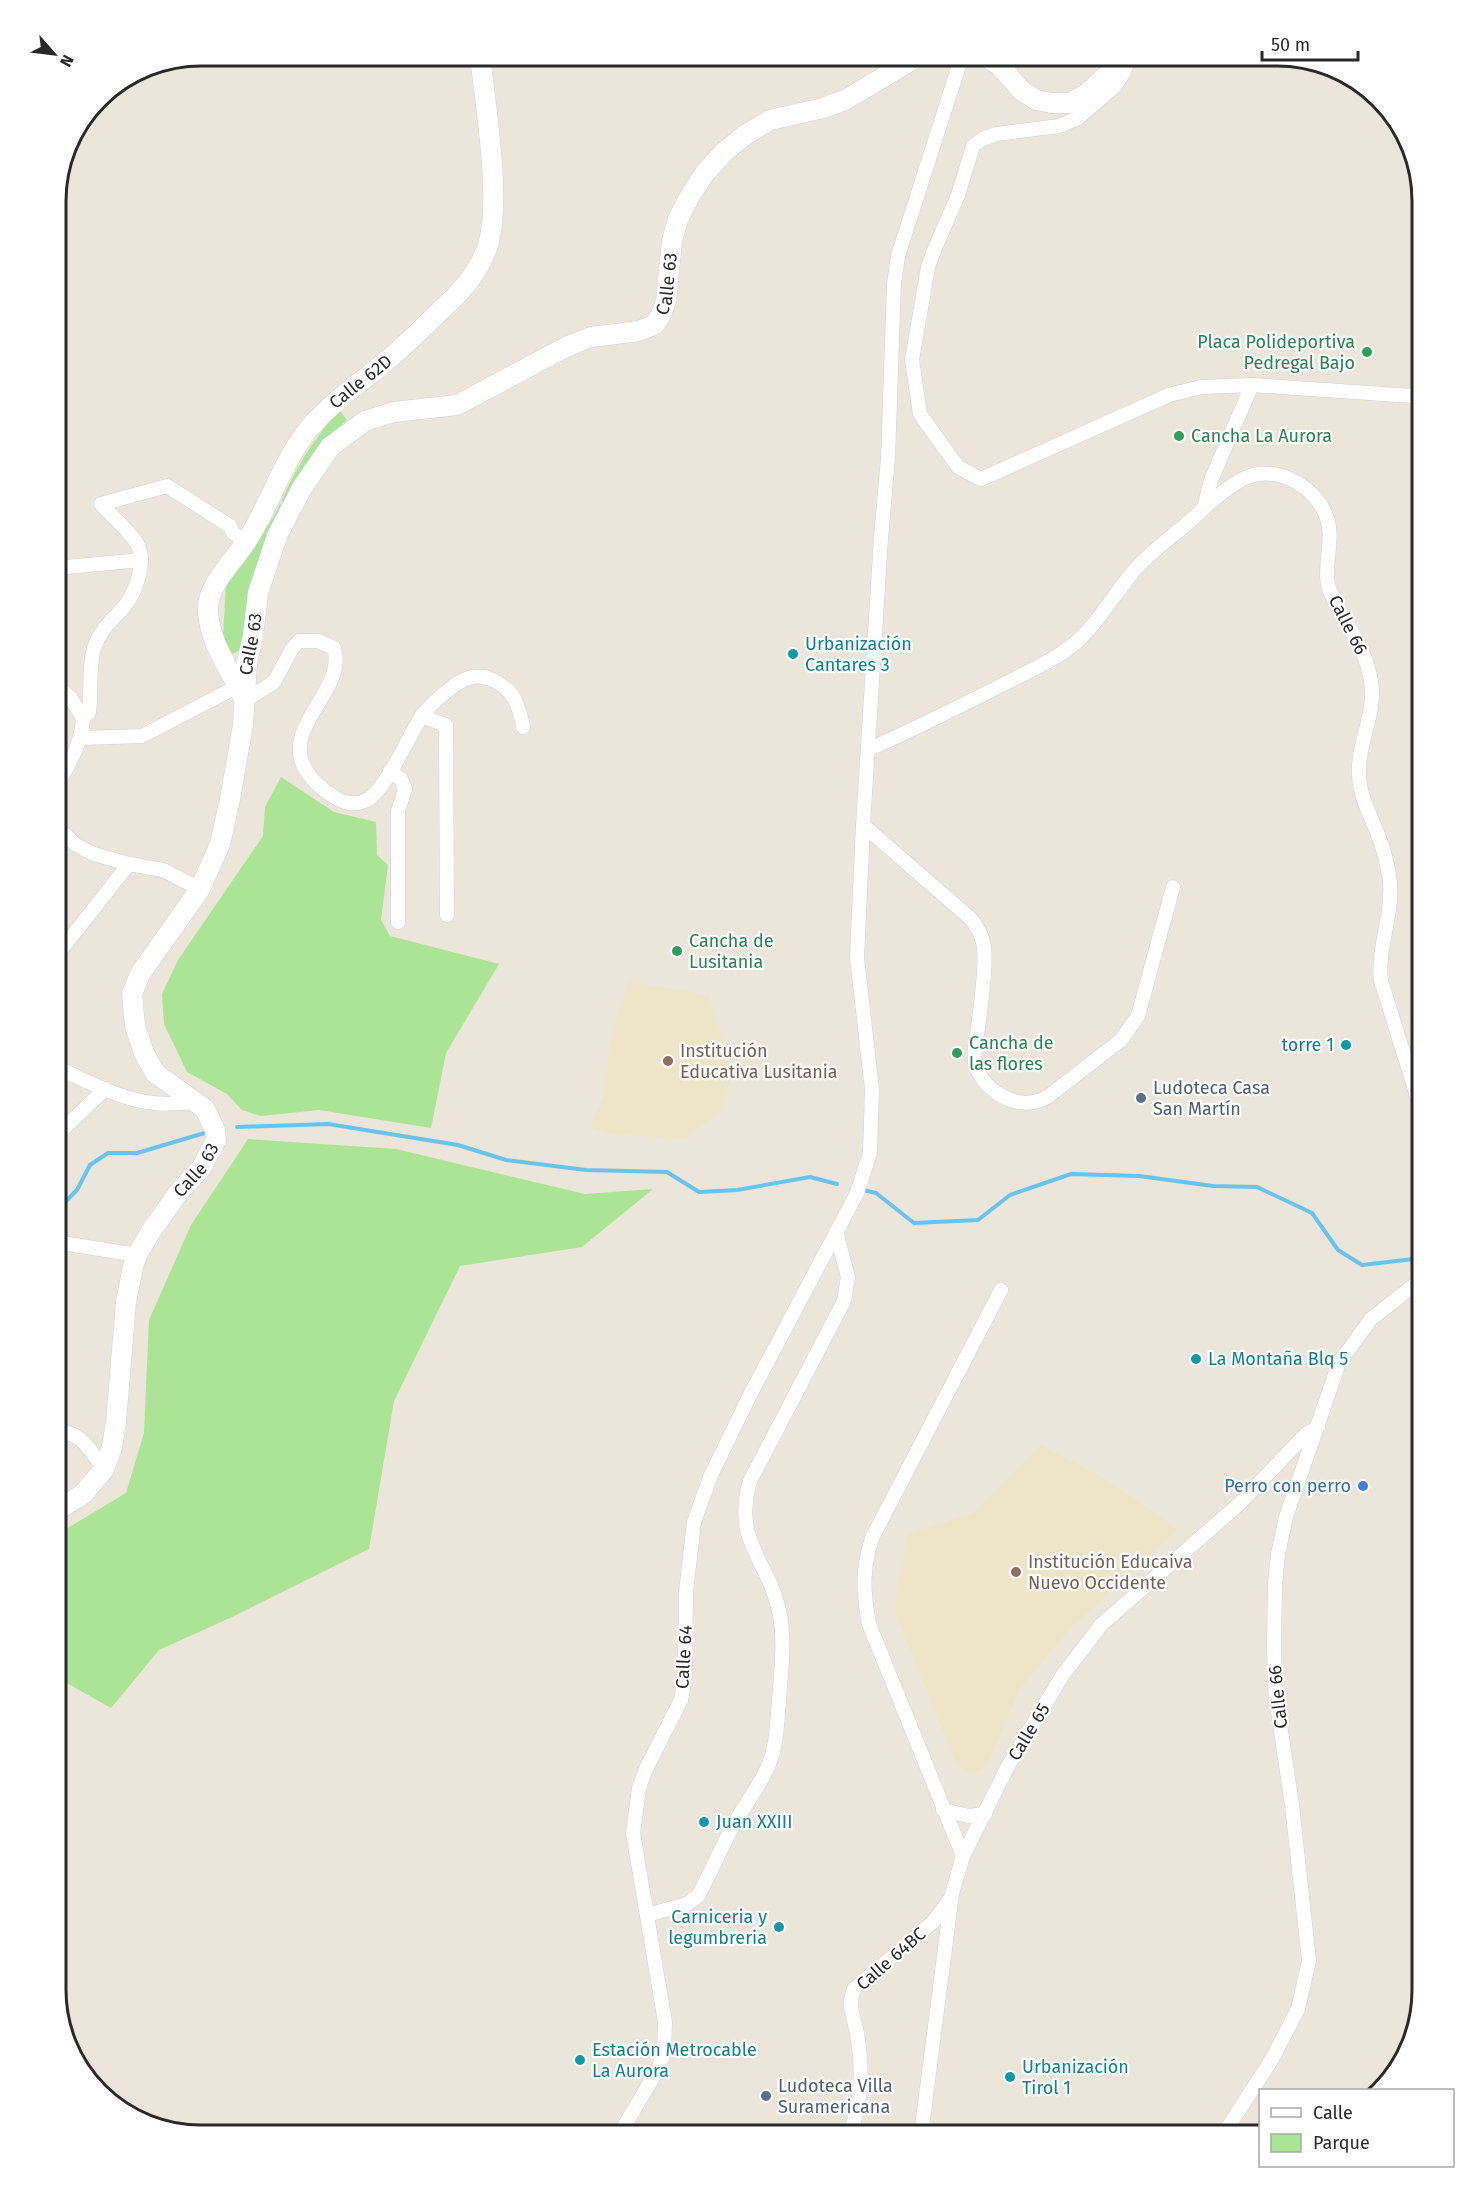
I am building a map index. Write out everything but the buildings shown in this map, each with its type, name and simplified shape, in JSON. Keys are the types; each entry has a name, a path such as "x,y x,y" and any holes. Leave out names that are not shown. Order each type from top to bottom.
{"main road":[{"name":"Calle 62D","path":"241,694 213,641 207,611 215,584 246,542 283,469 306,432 336,401 410,341 458,294 476,272 486,252 491,233 492,169 481,66"},
{"name":"Calle 63","path":"66,1505 83,1494 104,1469 114,1439 126,1302 129,1280 137,1255 164,1213 201,1167 216,1140 210,1116 196,1102 155,1073 144,1053 135,1026 131,1003 140,974 200,889 217,854 224,833 243,725 241,694 253,636 256,602 272,548 302,488 330,447 356,427 376,416 457,405 568,346 591,337 639,331 654,324 661,315 666,302 672,241 678,219 705,173 724,152 745,135 771,120 823,108 845,100 902,66"},
{"path":"1000,66 1021,90 1036,100 1070,103 1088,93 1117,66"}],"street":[{"name":"Calle 64","path":"624,2125 658,2069 664,2053 665,2022 633,1833 639,1788 646,1769 681,1700 685,1676 686,1592 694,1522 711,1475 857,1193 870,1153 872,1089 857,958 863,825 888,458 894,284 898,256 959,66"},
{"path":"1126,66 1115,86 1078,118 1059,126 997,134 973,146 958,195 928,267 912,360 920,414 958,467 981,479 1169,395 1201,387 1252,385 1412,396"},
{"path":"1204,508 1211,480 1252,385"},
{"name":"Calle 66","path":"868,750 962,706 1062,653 1083,636 1133,571 1204,508 1244,478 1273,473 1302,486 1316,498 1328,521 1330,531 1327,562 1328,586 1367,663 1372,684 1370,714 1359,765 1360,785 1364,805 1377,832 1390,883 1389,906 1379,964 1381,981 1412,1080"},
{"path":"66,770 81,738 84,718 89,712 90,673 94,647 104,627 125,605 137,584 141,560 137,543 101,504 167,486 230,526 233,533 246,542"},
{"path":"66,567 141,560"},
{"path":"81,738 142,736 274,681 292,649 299,641 307,640 325,643 334,648 337,657 325,691 303,733 300,745 303,765 315,781 334,797 344,802 355,804 373,795 390,771 422,715 443,694 464,678 482,676 492,679 511,692 519,708 523,727"},
{"path":"66,694 84,718"},
{"path":"422,715 446,725 447,915"},
{"path":"390,771 401,779 405,789 398,811 398,921"},
{"path":"863,825 970,918 979,929 984,944 984,955 975,1062 989,1087 1014,1100 1038,1101 1050,1095 1121,1040 1138,1016 1173,887"},
{"path":"66,836 84,849 129,864 163,870 200,889"},
{"path":"66,943 129,864"},
{"path":"66,1071 131,1099 156,1104 196,1102"},
{"path":"66,1126 105,1089"},
{"path":"647,1915 687,1904 698,1896 737,1819 761,1781 775,1743 783,1649 782,1633 775,1597 747,1534 746,1496 750,1481 844,1301 848,1277 836,1232"},
{"path":"66,1244 137,1255"},
{"name":"Calle 66","path":"1230,2125 1272,2059 1298,2009 1309,1961 1292,1805 1275,1691 1274,1647 1278,1554 1286,1517 1339,1364 1371,1319 1412,1288"},
{"path":"963,1856 869,1624 864,1595 865,1560 872,1538 1001,1290"},
{"name":"Calle 65","path":"922,2125 952,1894 963,1856 1008,1766 1062,1676 1101,1625 1239,1504 1306,1434 1318,1427"},
{"path":"66,1432 80,1438 104,1469"},
{"path":"943,1810 969,1816 985,1814"},
{"name":"Calle 64BC","path":"852,2125 857,2109 861,2072 857,2033 850,2001 854,1989 934,1921 952,1894"}],"shaded area":[{"name":"Institución Educativa Lusitania","path":"629,982 708,995 722,1036 731,1077 721,1111 684,1139 610,1134 589,1127 604,1096 615,1024"},
{"name":"Institución Educaiva Nuevo Occidente","path":"1040,1445 1094,1473 1137,1500 1178,1530 1069,1630 1019,1690 987,1766 970,1774 957,1766 894,1610 907,1534 973,1513"}],"green space":[{"path":"339,410 347,420 331,434 287,500 281,502 306,454"},
{"path":"280,504 284,510 240,650 232,654 223,636 226,585 271,521"},
{"path":"281,777 334,812 376,822 377,855 388,865 381,920 390,936 499,964 446,1053 431,1128 319,1110 261,1116 242,1110 227,1094 187,1072 164,1024 162,994 178,960 263,836 265,807"},
{"path":"248,1139 396,1149 585,1194 653,1189 582,1247 460,1266 394,1401 369,1549 232,1617 159,1650 111,1708 66,1683 66,1529 126,1493 144,1433 149,1320 191,1225"}],"waterway":[{"path":"237,1127 328,1124 458,1145 506,1160 586,1170 667,1172 699,1192 737,1190 810,1177 837,1184"},
{"path":"66,1201 77,1190 90,1165 108,1153 137,1153 208,1132"},
{"path":"863,1190 876,1193 914,1223 978,1220 1010,1195 1071,1174 1139,1176 1213,1186 1257,1187 1312,1213 1338,1250 1362,1265 1412,1259"}],"place":[{"name":"Placa Polideportiva Pedregal Bajo","path":"1367,352"},
{"name":"Cancha La Aurora","path":"1179,436"},
{"name":"Urbanización Cantares 3","path":"793,654"},
{"name":"Cancha de Lusitania","path":"677,951"},
{"name":"torre 1","path":"1346,1045"},
{"name":"Cancha de las flores","path":"957,1053"},
{"name":"Institución Educativa Lusitania","path":"668,1061"},
{"name":"Ludoteca Casa San Martín","path":"1141,1098"},
{"name":"La Montaña Blq 5","path":"1196,1359"},
{"name":"Perro con perro","path":"1363,1486"},
{"name":"Institución Educaiva Nuevo Occidente","path":"1016,1572"},
{"name":"Juan XXIII","path":"704,1822"},
{"name":"Carniceria y legumbreria","path":"779,1927"},
{"name":"Estación Metrocable La Aurora","path":"580,2060"},
{"name":"Urbanización Tirol 1","path":"1010,2077"},
{"name":"Ludoteca Villa Suramericana","path":"766,2096"}]}
